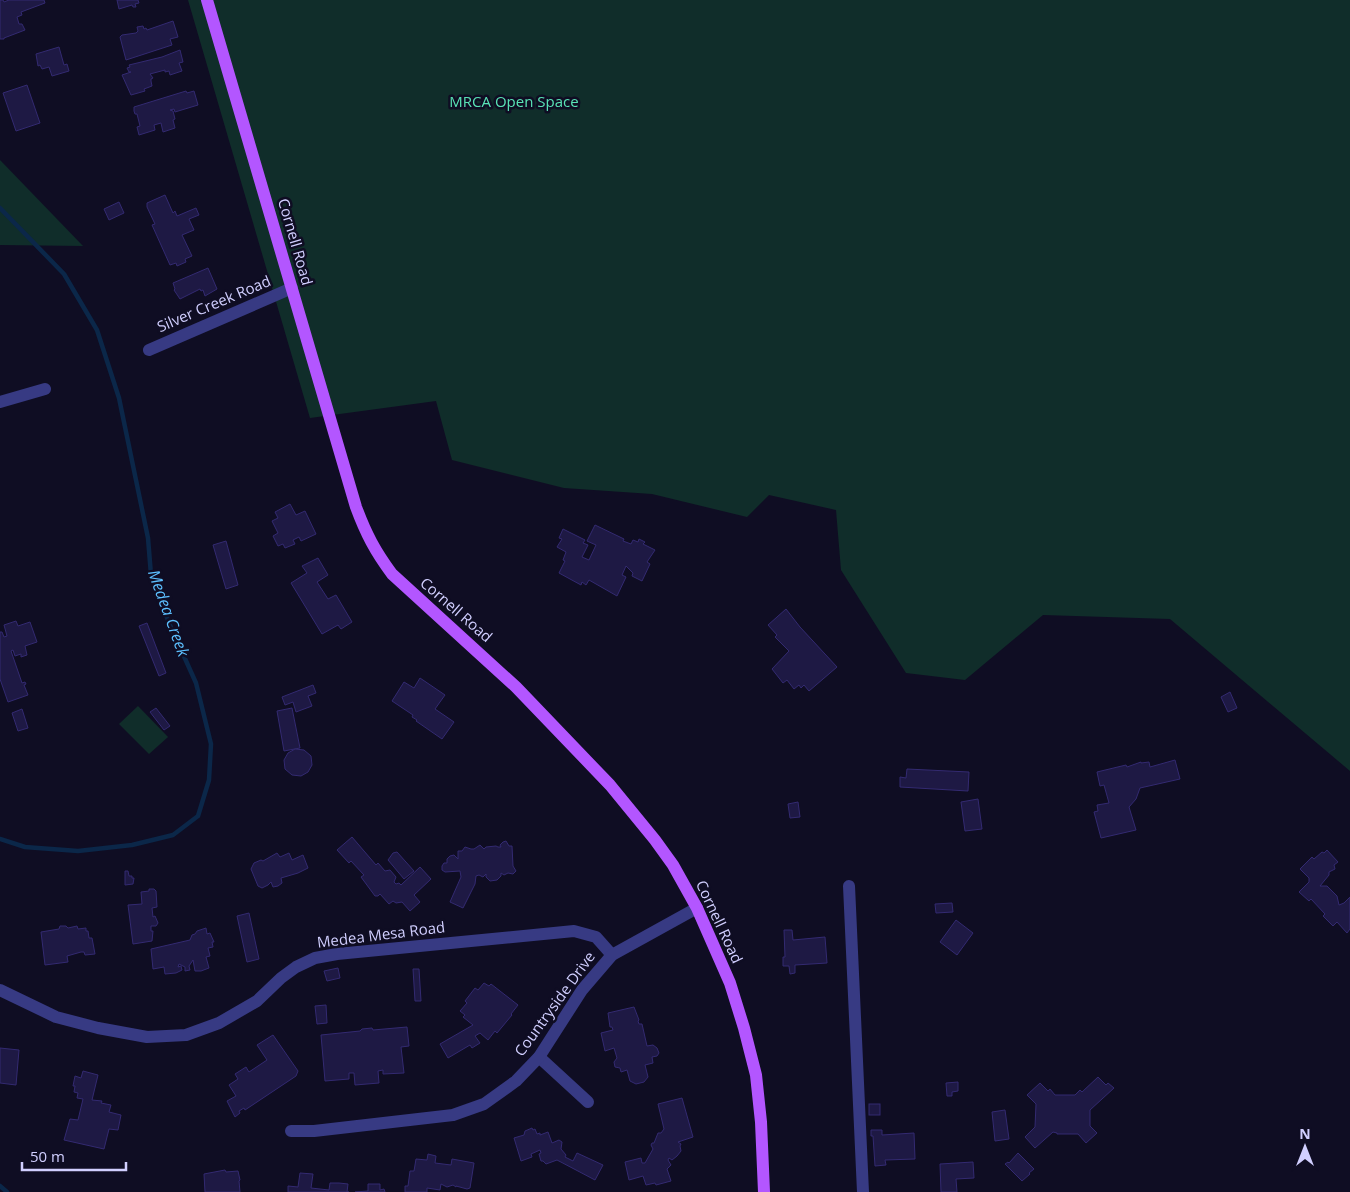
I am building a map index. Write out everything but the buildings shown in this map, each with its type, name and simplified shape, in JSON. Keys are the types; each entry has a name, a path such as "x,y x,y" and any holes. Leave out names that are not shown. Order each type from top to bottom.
{"main road":[{"name":"Cornell Road","path":"208,0 356,507 376,552 392,574 516,687 610,785 655,840 673,866 697,908 730,983 744,1028 756,1074 762,1122 764,1192"}],"street":[{"name":"Silver Creek Road","path":"149,350 292,288"},
{"path":"0,402 45,389"},
{"path":"849,886 863,1192"},
{"name":"Countryside Drive","path":"291,1131 314,1131 452,1115 484,1104 516,1081 539,1056 582,990 612,955 697,908"},
{"name":"Medea Mesa Road","path":"0,990 56,1017 147,1037 186,1035 219,1023 257,1001 280,978 296,966 315,958 337,954 574,931 596,937 612,955"},
{"path":"539,1056 588,1102"}],"green space":[{"name":"MRCA Open Space","path":"188,0 1350,0 1350,771 1170,619 1043,615 965,680 906,673 841,570 836,510 769,495 747,517 652,494 564,488 452,460 436,401 310,418"},
{"path":"0,160 83,246 0,245"},
{"path":"138,706 168,737 149,754 119,724"}],"waterway":[{"name":"Medea Creek","path":"0,208 64,274 97,330 119,398 148,538 151,575 169,623 196,683 211,744 209,780 198,816 173,835 132,845 78,851 25,847 0,839"},
{"name":"Medea Creek","path":"0,1186 7,1192"}]}
